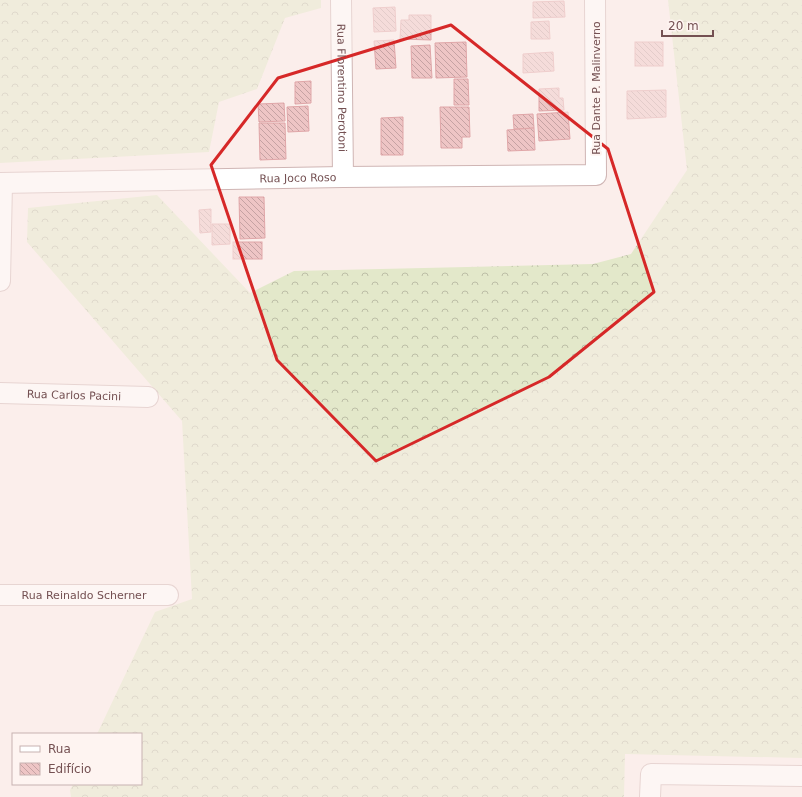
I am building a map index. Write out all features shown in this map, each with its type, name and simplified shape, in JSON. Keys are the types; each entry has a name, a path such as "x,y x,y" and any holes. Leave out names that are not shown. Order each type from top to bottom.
{"street":[{"name":"Rua Florentino Perotoni","path":"341,0 343,177"},
{"name":"Rua Dante P. Malinverno","path":"595,0 596,175"},
{"name":"Rua Joco Roso","path":"1,183 343,177 596,175"},
{"path":"0,281 1,183"},
{"name":"Rua Carlos Pacini","path":"0,392 148,398"},
{"name":"Rua Reinaldo Scherner","path":"0,595 168,595"},
{"path":"650,797 651,774 802,776"}],"highlighted area":[{"path":"451,25 608,149 654,292 549,377 376,461 277,360 211,165 278,78"}],"green space":[{"path":"0,0 321,0 321,8 285,18 257,89 219,102 209,152 0,163"},
{"path":"668,0 802,0 802,758 625,754 624,797 71,797 70,790 72,785 142,785 142,733 97,733 155,612 192,599 182,421 27,242 28,208 157,195 250,293 294,271 593,264 631,254 687,170"}],"building":[{"path":"564,1 565,17 533,18 533,2"},
{"path":"395,7 396,31 374,32 373,8"},
{"path":"409,15 431,15 431,40 400,39 401,20 409,20"},
{"path":"549,21 550,39 531,39 531,22"},
{"path":"394,40 396,68 376,69 374,41"},
{"path":"466,42 467,77 436,78 435,43"},
{"path":"635,42 663,42 663,66 635,66"},
{"path":"430,45 432,78 412,78 411,46"},
{"path":"553,52 554,71 523,73 523,54"},
{"path":"454,79 468,79 469,105 454,105"},
{"path":"311,81 311,103 295,104 295,82"},
{"path":"559,88 559,98 563,98 564,110 539,111 539,89"},
{"path":"666,90 666,117 627,119 627,91"},
{"path":"284,103 285,121 259,122 258,104"},
{"path":"308,106 309,131 288,132 287,107"},
{"path":"440,107 469,107 470,137 462,137 462,148 441,148"},
{"path":"568,112 570,139 539,141 537,114"},
{"path":"533,114 534,128 514,129 513,115"},
{"path":"403,117 403,155 381,155 381,118"},
{"path":"259,123 285,123 286,159 260,160"},
{"path":"534,128 535,150 508,151 507,130"},
{"path":"239,197 264,197 265,238 240,239"},
{"path":"211,209 211,232 200,233 199,210"},
{"path":"212,224 230,224 230,244 212,245"},
{"path":"233,242 262,242 262,259 233,259"}]}
